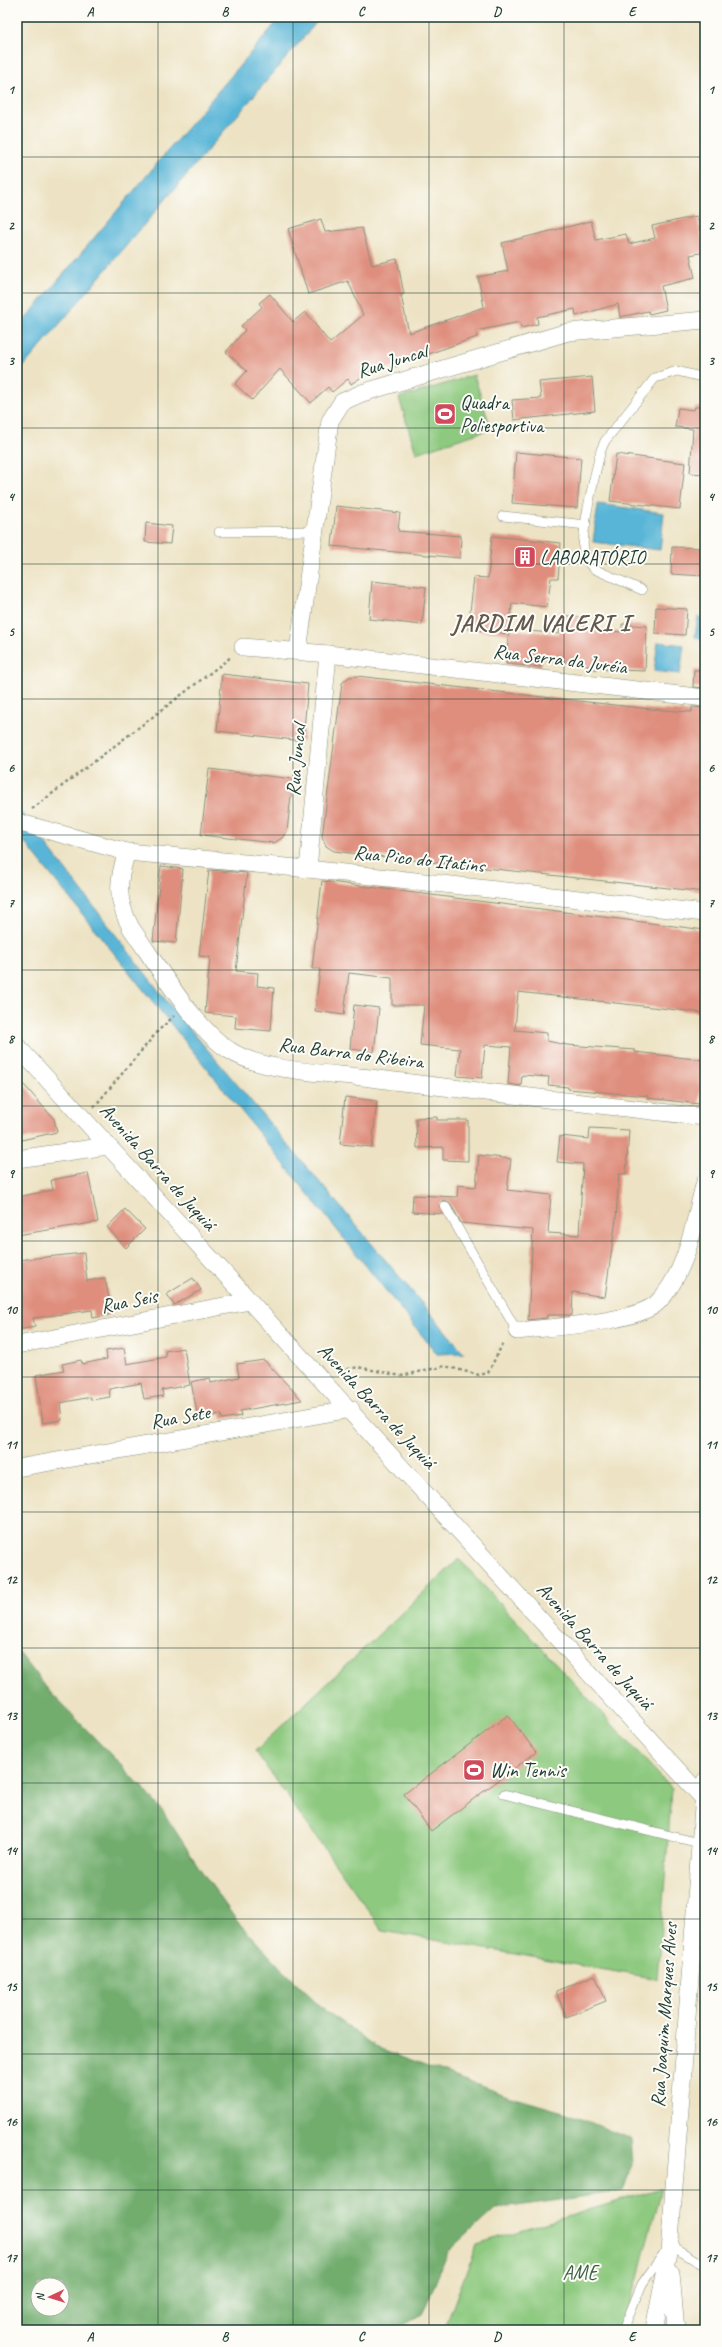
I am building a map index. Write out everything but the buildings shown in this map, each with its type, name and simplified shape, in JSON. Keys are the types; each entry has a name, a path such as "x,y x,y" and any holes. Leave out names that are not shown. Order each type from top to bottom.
{"street":[{"name":"Rua Juncal","path":"298,651 330,421 337,408 351,397 568,332 705,320"},
{"name":"Rua Serra da Juréia","path":"244,647 328,654 705,698"},
{"name":"Rua Juncal","path":"308,869 328,654"},
{"name":"Rua Pico do Itatins","path":"17,822 127,852 308,869 705,913"},
{"name":"Rua Barra do Ribeira","path":"127,852 119,875 119,895 124,915 131,928 208,1034 229,1051 250,1061 284,1068 471,1091 705,1117"},
{"name":"Avenida Barra de Juquiá","path":"17,1046 323,1380 704,1789"},
{"path":"17,1160 108,1146"},
{"path":"517,1331 619,1318 640,1313 657,1304 673,1283 684,1258 705,1182"},
{"name":"Rua Seis","path":"17,1345 250,1301"},
{"name":"Rua Sete","path":"17,1468 351,1409"},
{"name":"Rua Joaquim Marques Alves","path":"669,2249 704,1789"},
{"path":"654,2330 669,2249"},
{"path":"669,2249 676,2330"}],"lane":[{"path":"642,590 594,569 589,564 584,550 586,525 598,460 605,441 655,378 677,371 705,378"},
{"path":"502,516 586,525"},
{"path":"219,532 314,531"},
{"path":"444,1206 517,1331"},
{"path":"504,1794 701,1835"},
{"path":"622,2330 642,2284 669,2249 705,2266"}],"path":[{"path":"30,811 244,647"},
{"path":"84,1118 158,1031 180,1010"},
{"path":"323,1380 338,1371 358,1366 401,1376 445,1366 479,1375 488,1374 504,1340 510,1334 517,1331"}],"green space":[{"name":"Quadra Poliesportiva","path":"474,375 491,429 416,453 399,398"},
{"path":"459,1559 672,1789 657,1979 383,1931 255,1751"},
{"path":"17,1650 49,1691 145,1790 164,1813 198,1866 237,1921 281,1968 328,2013 381,2050 505,2095 570,2114 630,2139 632,2164 623,2191 495,2209 448,2252 422,2315 394,2330 17,2330"},
{"name":"AME","path":"661,2188 624,2330 444,2330 477,2244"}],"water":[{"path":"281,17 321,17 17,374 17,329"},
{"path":"598,504 664,513 660,550 593,542"},
{"path":"698,617 705,618 705,639 695,637"},
{"path":"658,642 684,645 680,674 654,671"},
{"path":"17,807 169,1004 464,1353 437,1354 17,833"}],"place":[{"name":"Quadra Poliesportiva","path":"445,414"},
{"name":"LABORATÓRIO","path":"525,557"},
{"name":"Win Tennis","path":"474,1770"}],"district":[{"name":"JARDIM VALERI I","path":"541,623"}]}
